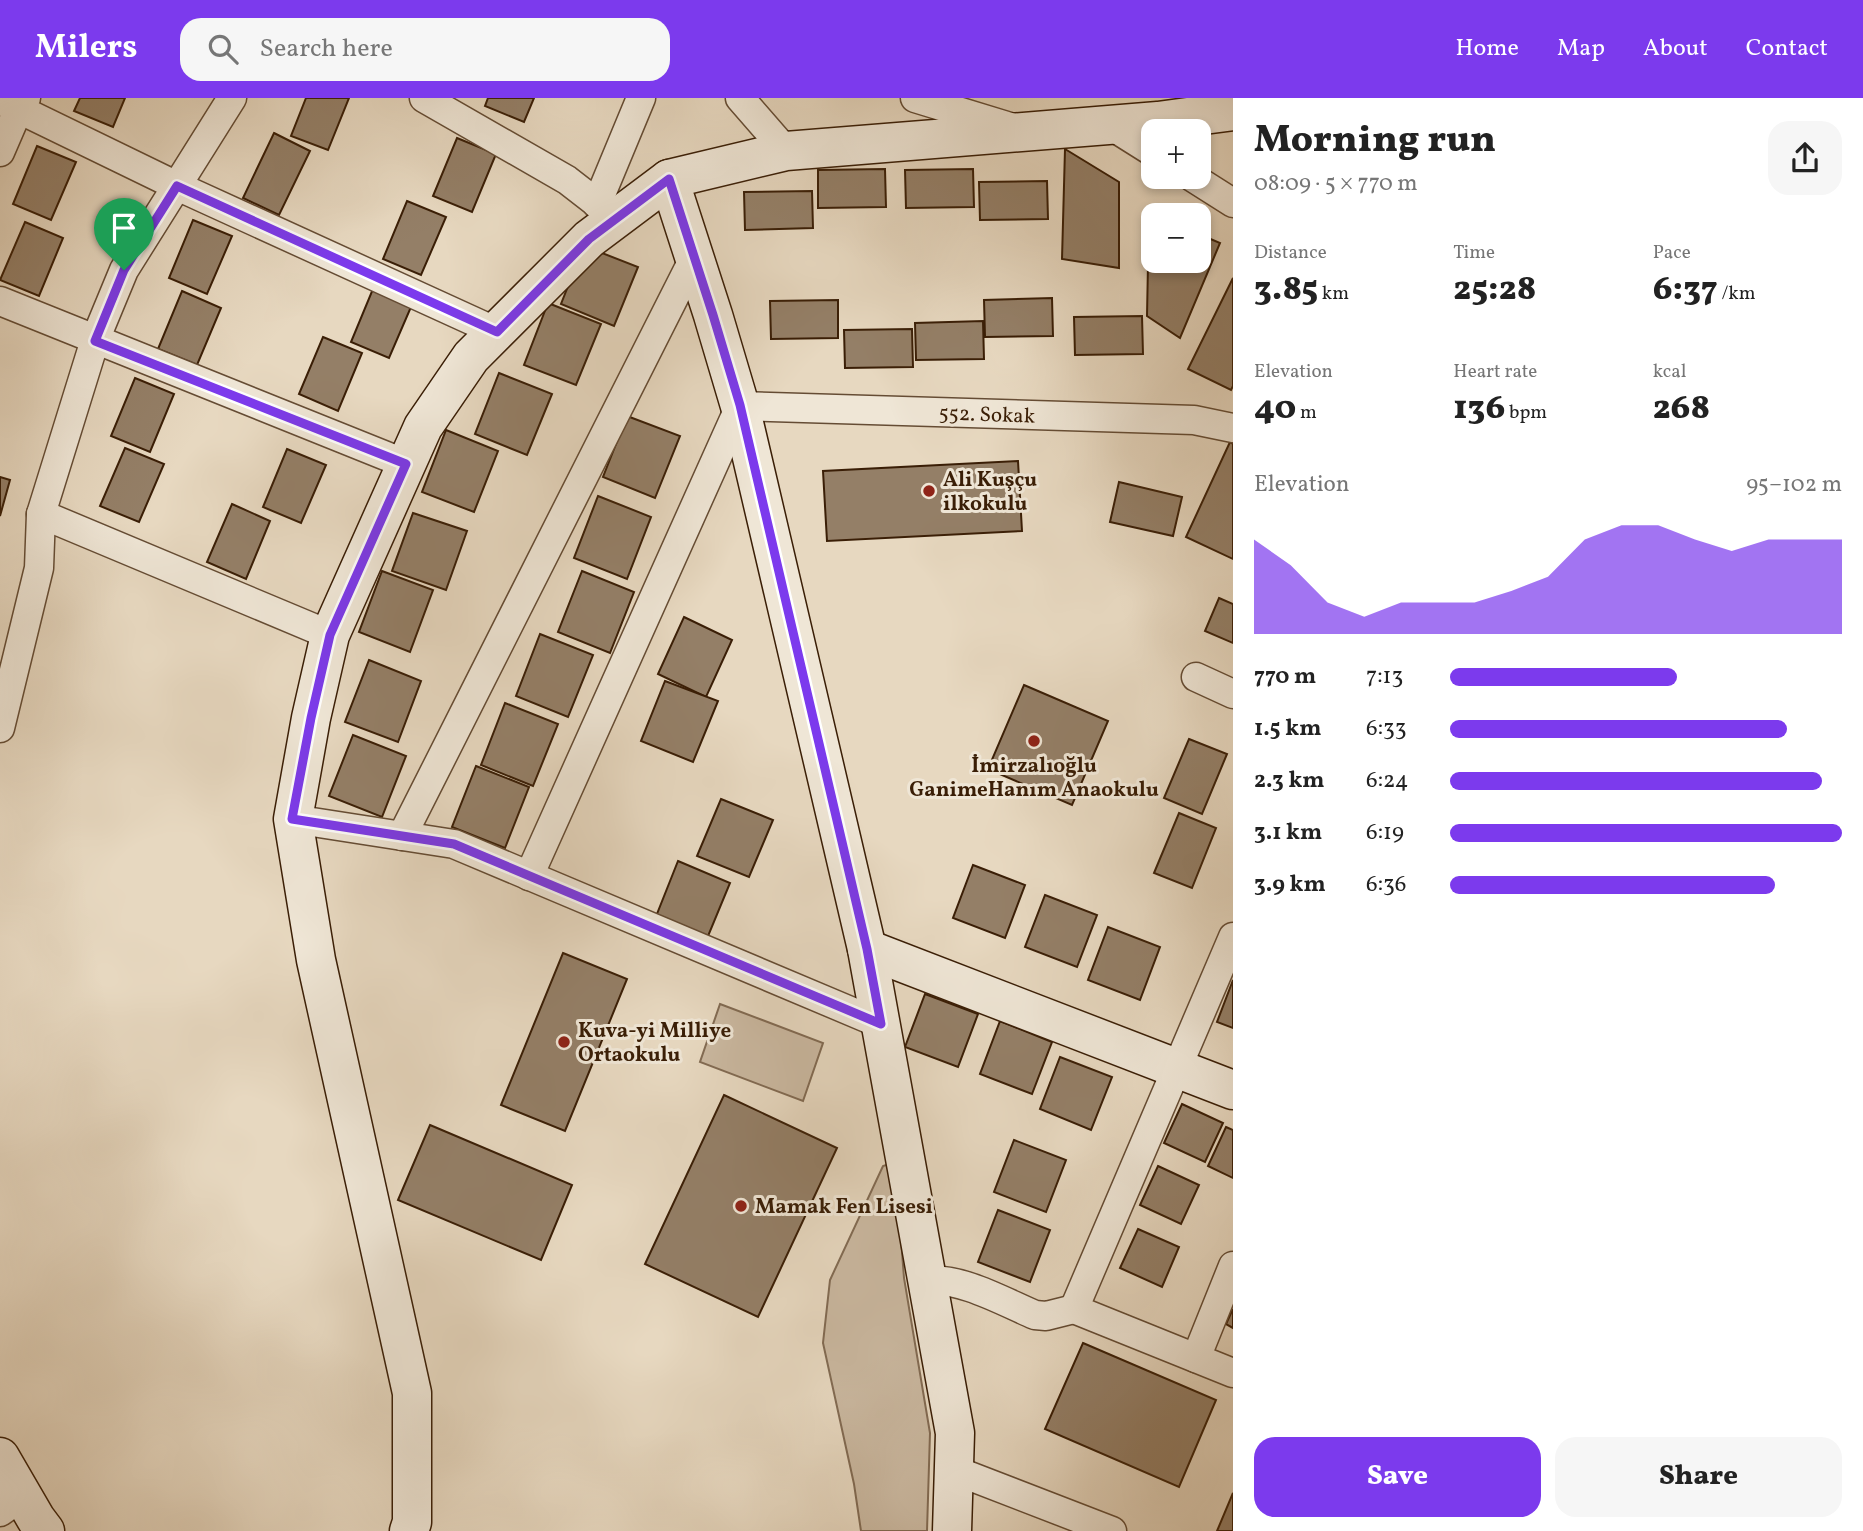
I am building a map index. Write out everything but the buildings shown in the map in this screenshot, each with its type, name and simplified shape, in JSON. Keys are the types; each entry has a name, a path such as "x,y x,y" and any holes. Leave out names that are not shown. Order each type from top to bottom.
{"street":[{"path":"0,728 39,568 41,514 95,341 124,270 232,98"},
{"path":"424,98 567,180 607,211"},
{"path":"409,1531 412,1522 412,1393 316,960 292,819 330,635 423,427 471,357 589,239 607,211 641,98"},
{"path":"740,98 786,151"},
{"path":"915,98 1026,132"},
{"path":"0,152 15,102 177,186 497,332"},
{"path":"607,211 669,179 786,151 1158,121 1233,111"},
{"path":"1110,125 1141,144"},
{"path":"669,179 740,405 867,949 955,1433 952,1531"},
{"path":"1211,189 1233,203"},
{"path":"402,836 694,258"},
{"path":"0,301 406,464"},
{"path":"529,876 740,405"},
{"name":"552. Sokak","path":"740,405 1194,420 1233,428"},
{"path":"41,514 330,635"},
{"path":"1196,677 1233,694"},
{"path":"292,819 454,844 881,1024"},
{"path":"1074,1310 1233,937"},
{"path":"867,949 1233,1090"},
{"path":"1196,1358 1233,1266"},
{"path":"927,1281 964,1285 1035,1315 1046,1316 1074,1310 1233,1373"},
{"path":"0,1458 11,1504 45,1531"},
{"path":"954,1470 1112,1531"}],"shaded area":[{"path":"720,1004 823,1043 803,1101 700,1062"},
{"path":"895,1162 904,1278 930,1433 927,1531 861,1531 854,1484 823,1343 830,1280 883,1166"}],"place":[{"name":"Ali Kuşçu ilkokulu","path":"929,491"},
{"name":"İmirzalıoğlu GanimeHanım Anaokulu","path":"1034,741"},
{"name":"Kuva-yi Milliye Ortaokulu","path":"564,1042"},
{"name":"Mamak Fen Lisesi","path":"741,1206"}],"route":[{"path":"669,179 740,405 867,949 881,1024 454,844 292,819 330,635 406,464 95,341 124,270 177,186 497,332 589,239 669,179"}]}
